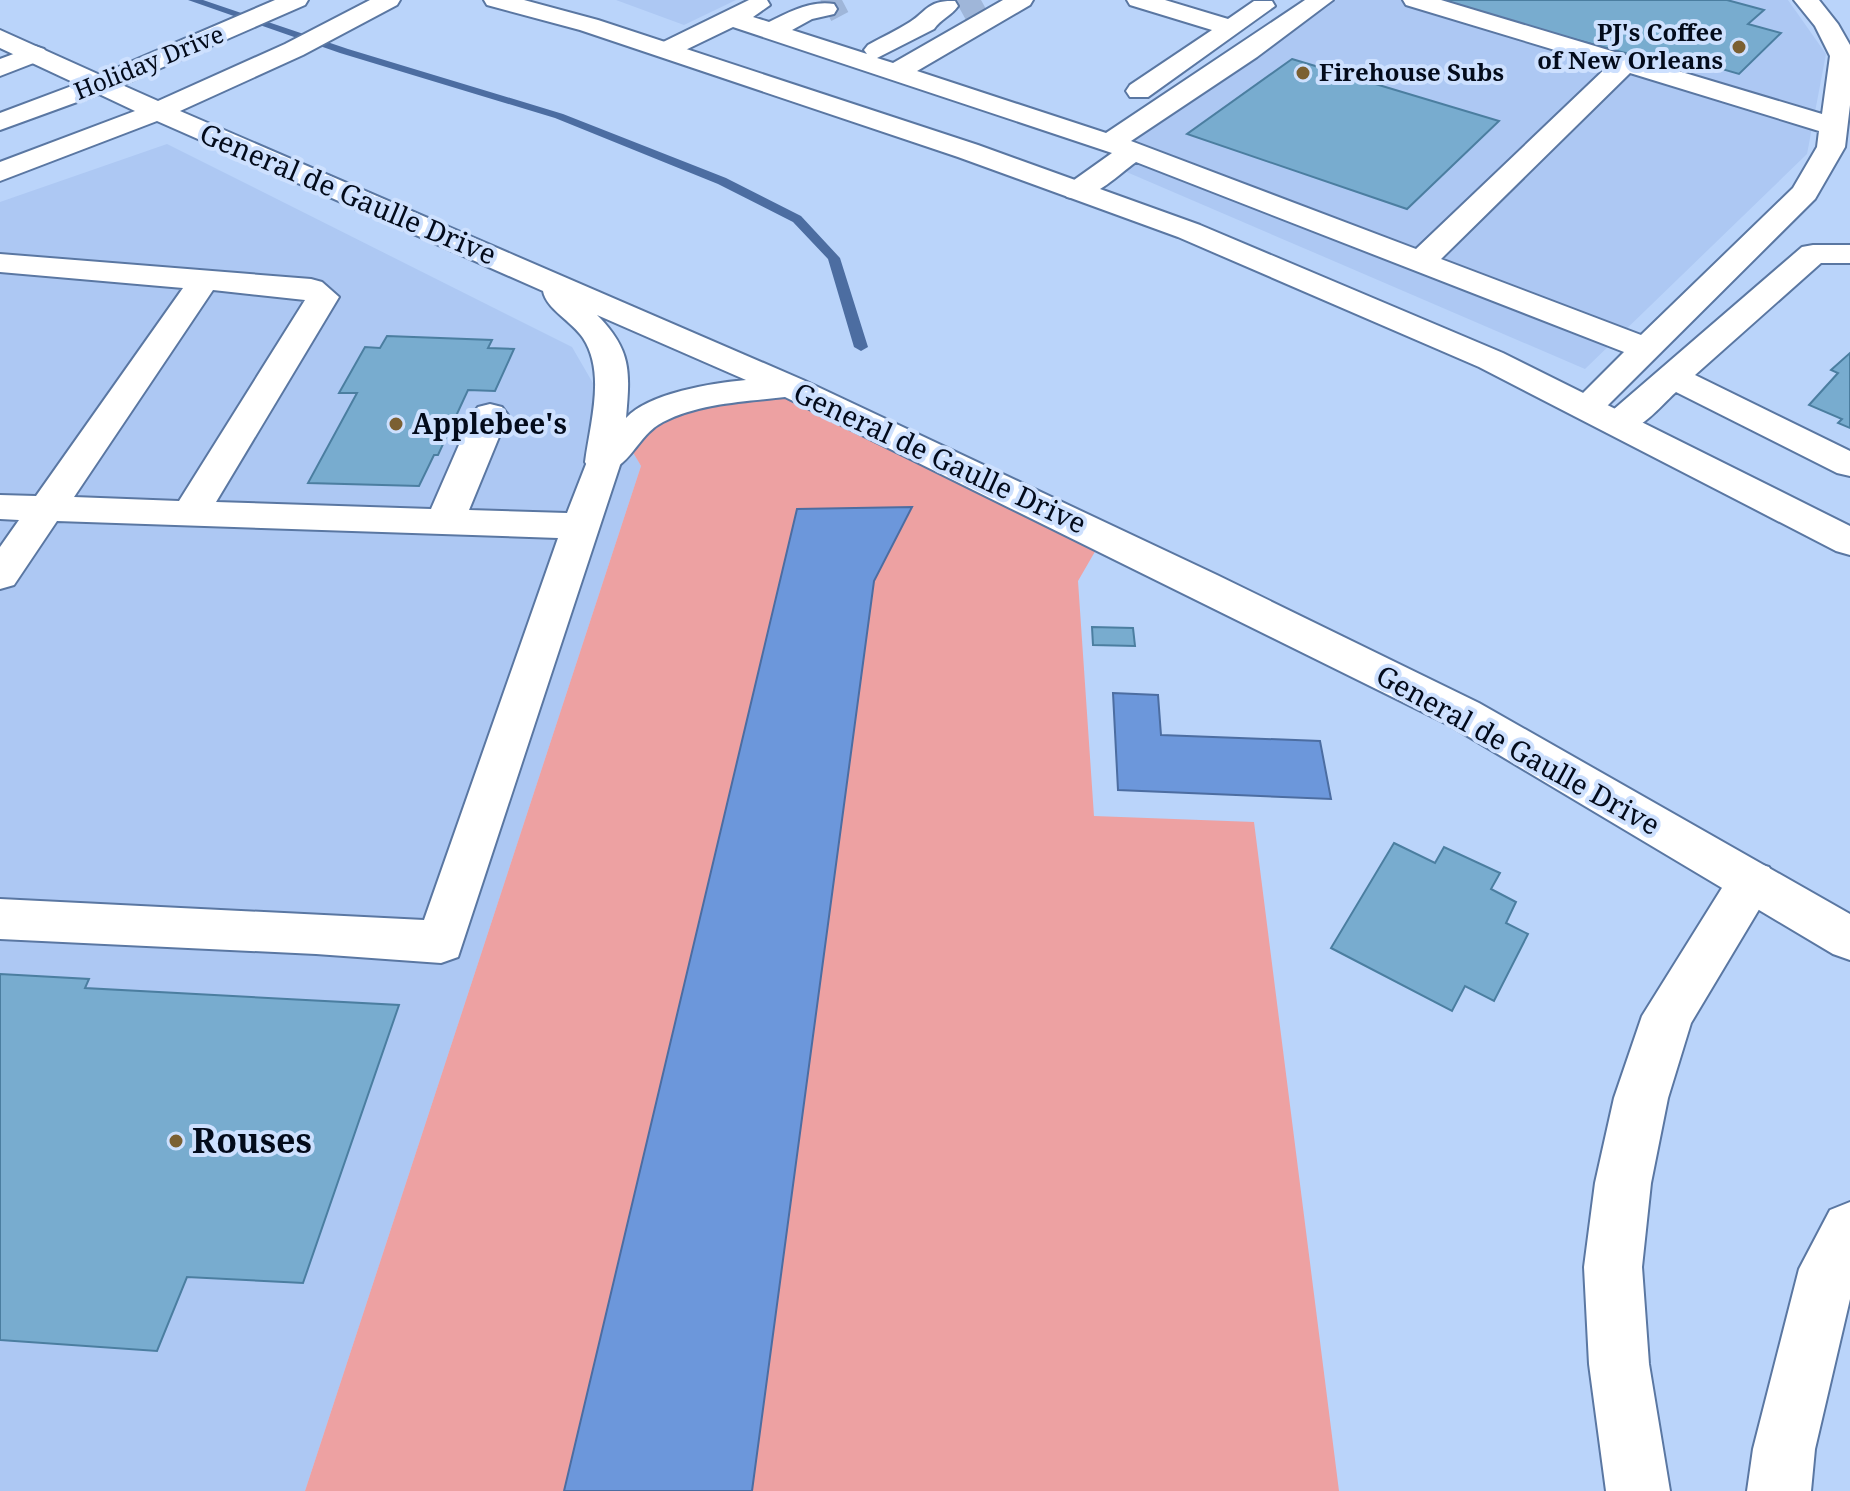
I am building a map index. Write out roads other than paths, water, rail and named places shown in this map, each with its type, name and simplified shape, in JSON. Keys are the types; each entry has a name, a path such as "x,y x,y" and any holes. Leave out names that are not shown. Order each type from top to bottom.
{"main road":[{"name":"Holiday Drive","path":"0,122 101,84 296,0"},
{"name":"Holiday Drive","path":"0,172 159,112 271,62 388,0"},
{"path":"496,0 589,25 968,151 1295,274 1491,360 1850,542"},
{"path":"666,50 725,6 769,0"},
{"path":"896,72 1021,0"},
{"path":"1139,0 1230,27"},
{"path":"1077,191 1116,129 1230,27 1272,0"},
{"path":"1282,0 1315,4"},
{"path":"1415,0 1835,127"},
{"path":"1586,408 1837,164 1835,127 1843,56 1826,24 1806,0"},
{"path":"725,6 771,31 1080,134 1116,129 1248,52 1315,4"},
{"path":"771,31 814,8"},
{"path":"857,60 925,24 928,16 954,8"},
{"name":"General de Gaulle Drive","path":"0,38 159,112 791,387 1203,585 1464,714 1850,939"},
{"path":"0,68 35,54"},
{"path":"1420,262 1625,64"},
{"path":"1116,129 1420,262 1647,349"},
{"path":"1619,424 1813,254 1850,254"},
{"path":"0,263 311,289 323,297 190,513"},
{"path":"0,576 205,279"},
{"path":"0,919 316,933 441,942 603,462 613,372 599,335 545,280"},
{"path":"1694,302 1739,320"},
{"path":"1673,377 1850,465"},
{"path":"603,462 648,415 716,393 791,387"},
{"path":"445,521 490,415"},
{"path":"0,507 583,526"},
{"path":"1638,1491 1619,1364 1613,1267 1623,1183 1641,1098 1668,1016 1752,881"},
{"path":"1779,1491 1784,1449 1828,1269 1850,1230"}],"waterway":[{"path":"193,0 344,51 559,116 722,181 797,219 834,258 861,347"}],"tunnel":[{"path":"825,9 842,0"},
{"path":"961,11 981,0"}],"place":[{"name":"PJ's Coffee of New Orleans","path":"1739,47"},
{"name":"Firehouse Subs","path":"1303,73"},
{"name":"Applebee's","path":"396,424"},
{"name":"Rouses","path":"176,1141"}]}
